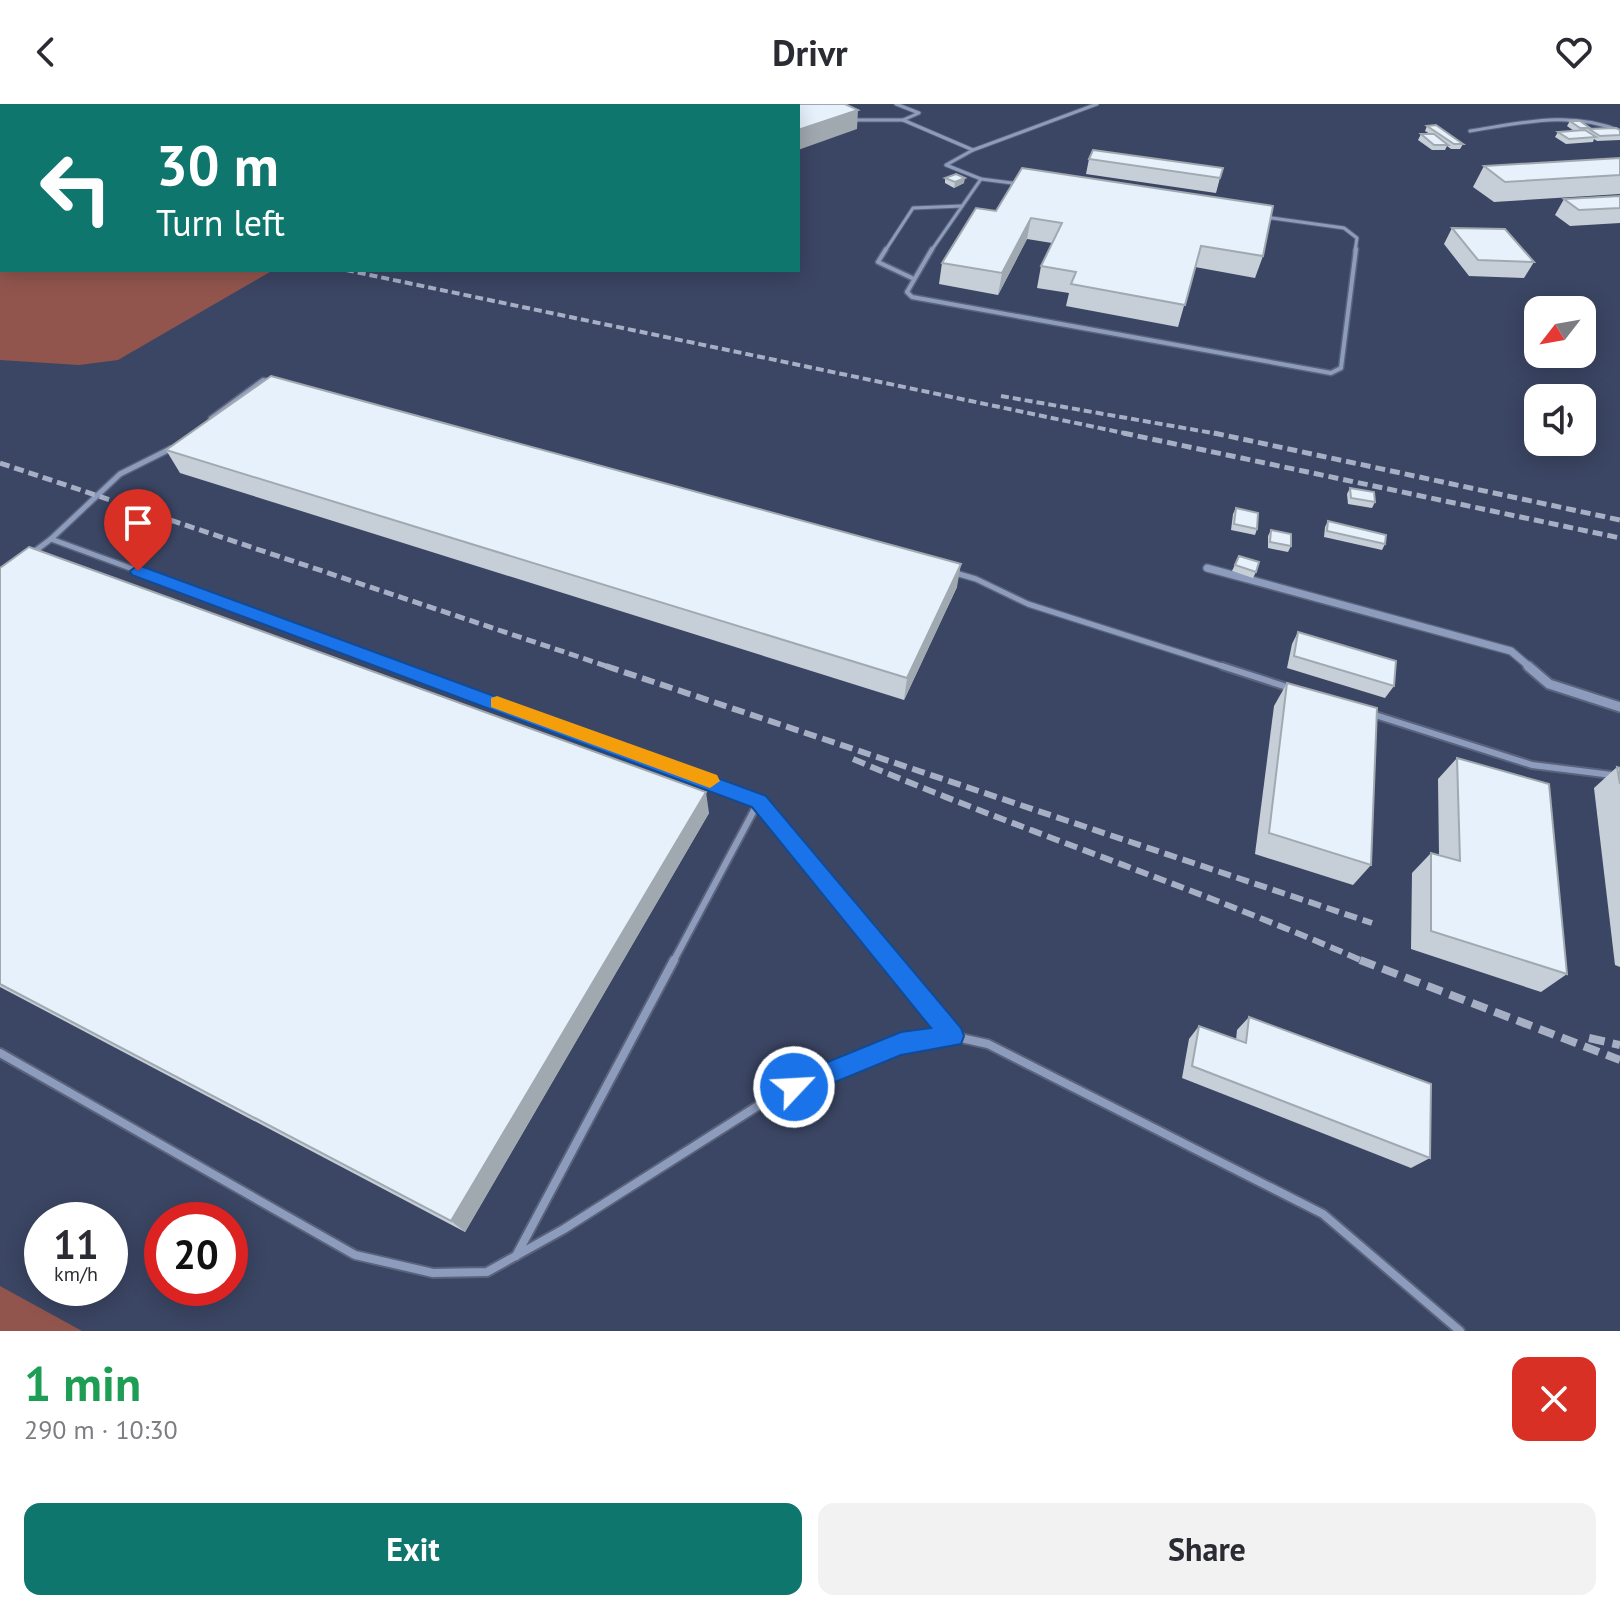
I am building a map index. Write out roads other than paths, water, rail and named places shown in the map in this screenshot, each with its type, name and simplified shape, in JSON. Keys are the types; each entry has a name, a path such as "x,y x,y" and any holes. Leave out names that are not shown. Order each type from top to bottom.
{"street":[{"path":"1207,568 1511,651 1549,684 1620,707"}],"lane":[{"path":"896,104 919,113 903,120"},
{"path":"1027,185 981,179 946,165 973,150 1097,104"},
{"path":"1470,131 1575,119 1597,121 1620,131"},
{"path":"851,120 903,120 973,150"},
{"path":"981,179 912,278 907,292 919,300 1331,373 1341,368 1357,238 1344,228 1258,216"},
{"path":"912,278 878,262 913,208 962,206"},
{"path":"205,423 263,380 278,384"},
{"path":"25,558 51,539 130,463 148,454 170,450 181,441"},
{"path":"51,539 759,801 952,1036"},
{"path":"945,570 976,579 1028,604 1295,689"},
{"path":"1369,713 1532,765 1620,776"},
{"path":"516,1256 759,801"},
{"path":"0,1053 355,1255 433,1273 487,1272 767,1100 888,1048 952,1036 988,1044 1323,1214 1460,1331"}],"railway":[{"path":"356,272 1133,435"},
{"path":"1001,396 1220,434"},
{"path":"1123,433 1620,538"},
{"path":"1214,433 1220,434"},
{"path":"1220,434 1620,520"},
{"path":"0,463 612,668"},
{"path":"606,666 1372,923"},
{"path":"853,759 1238,909 1363,961"},
{"path":"1363,961 1620,1060"},
{"path":"1589,1038 1620,1045"}]}
